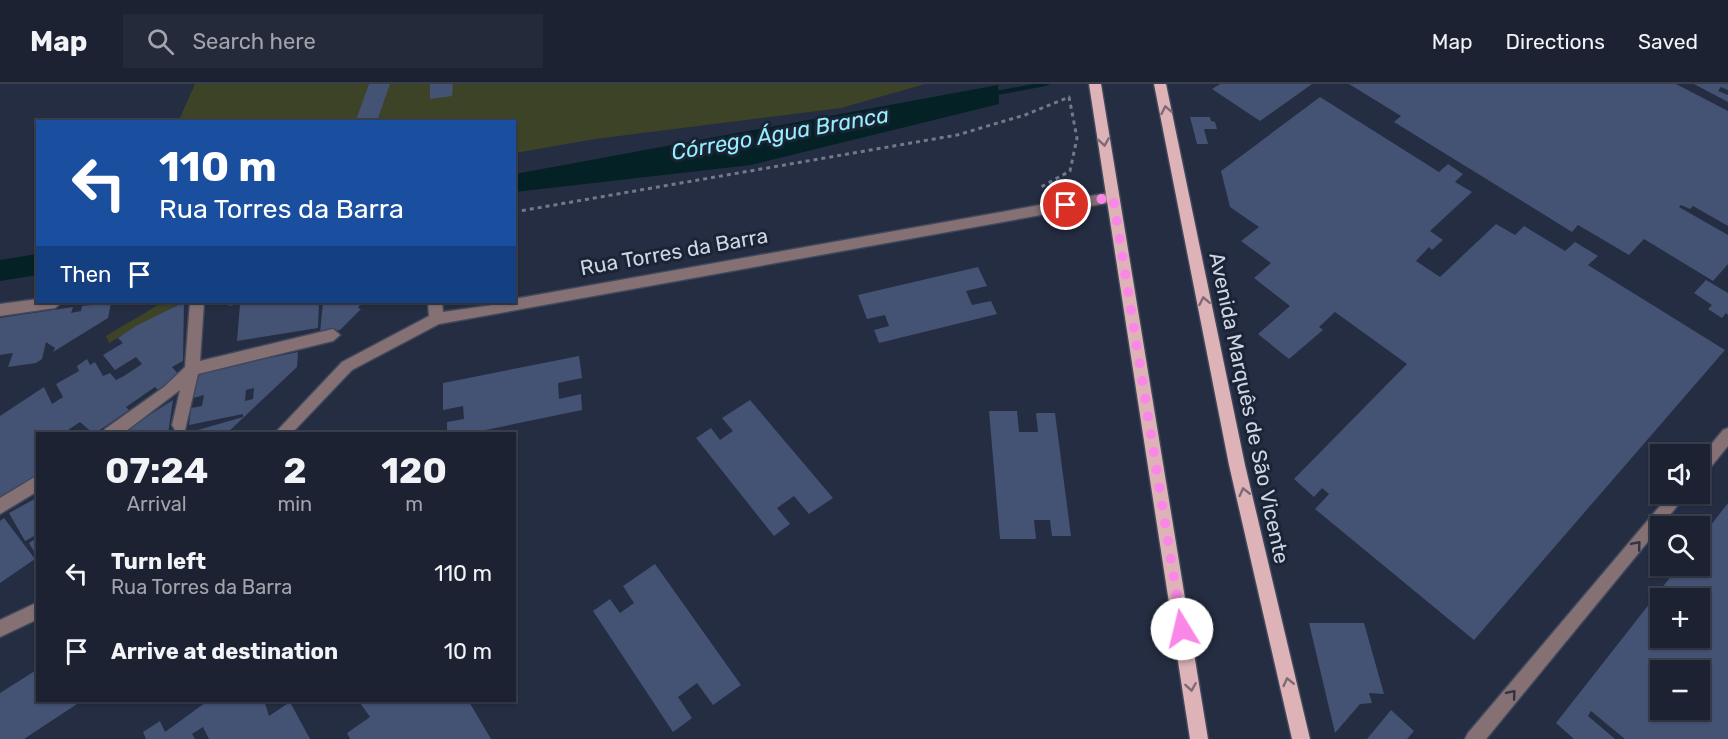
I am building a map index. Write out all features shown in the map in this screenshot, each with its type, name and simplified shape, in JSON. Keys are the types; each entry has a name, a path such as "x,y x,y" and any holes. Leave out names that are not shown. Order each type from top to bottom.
{"main road":[{"path":"1095,84 1199,739"},
{"name":"Avenida Marquês de São Vicente","path":"1161,84 1237,465 1301,739"}],"street":[{"name":"Rua Torres da Barra","path":"283,432 347,366 436,319 1113,197"},
{"path":"0,310 48,303"},
{"path":"180,425 192,369 197,303"},
{"path":"435,303 436,319"},
{"path":"113,432 169,391 192,369 333,335"},
{"path":"1710,457 1728,435"},
{"path":"0,507 36,483"},
{"path":"1482,736 1671,504"},
{"path":"0,629 36,610"}],"path":[{"path":"516,212 957,135 1025,115 1069,97 1077,138 1070,171 1037,190"}],"green space":[{"path":"195,84 925,84 841,108 595,139 516,153 516,120 179,120"},
{"path":"161,303 180,303 109,343 106,336"}],"water":[{"path":"998,85 999,104 751,165 516,192 516,174"},
{"path":"36,254 36,275 0,281 0,260"}],"building":[{"path":"369,84 390,84 377,120 356,120"},
{"path":"430,84 453,84 452,96 430,99"},
{"path":"1220,84 1312,84 1260,121 1212,89"},
{"path":"1349,84 1676,84 1728,111 1728,226 1693,206 1690,209 1681,205 1679,207 1728,235 1728,264 1713,281 1644,239 1629,255 1578,225 1572,232 1394,122 1401,116"},
{"path":"1694,84 1728,84 1728,90 1721,87 1718,91 1728,95 1728,102"},
{"path":"1320,97 1439,172 1448,164 1463,174 1455,182 1472,192 1430,231 1443,240 1432,250 1429,247 1416,261 1440,277 1496,224 1515,235 1524,226 1565,251 1575,242 1598,256 1588,265 1725,350 1474,640 1315,509 1329,494 1322,488 1314,497 1294,479 1407,364 1335,312 1319,327 1323,330 1289,359 1258,334 1290,306 1254,278 1271,263 1241,241 1259,227 1230,207 1221,171"},
{"path":"1190,117 1210,117 1211,121 1215,122 1217,129 1204,129 1208,144 1197,144"},
{"path":"978,267 987,286 966,291 972,305 991,301 997,314 879,343 874,330 889,326 885,315 867,319 858,295"},
{"path":"1706,280 1728,293 1728,315 1726,313 1722,318 1708,309 1712,305 1694,293"},
{"path":"111,303 108,318 53,352 55,348 46,342 42,359 36,363 8,367 13,353 0,355 0,318 73,307 71,313 81,311 82,306"},
{"path":"184,303 183,361 172,367 180,376 158,390 155,387 126,407 129,410 97,432 92,432 80,422 65,432 36,432 36,475 0,499 0,416 44,387 52,404 63,397 56,384 79,371 77,366 87,359 90,365 95,362 103,376 110,373 116,380 124,376 142,364 136,357 115,370 103,355 123,343 118,338 136,326"},
{"path":"229,303 319,303 318,328 237,341 240,304 229,306"},
{"path":"323,303 361,303 358,308 361,309 340,330 320,333"},
{"path":"298,352 297,367 228,432 191,432 243,417 243,414 189,425 191,408 202,406 204,395 193,398 196,373","holes":["254,388 253,399 245,401 246,390"]},
{"path":"579,356 582,378 558,383 559,399 581,394 582,410 476,432 447,432 447,422 464,419 463,406 443,410 443,383"},
{"path":"173,400 168,432 122,432"},
{"path":"750,400 833,498 809,514 794,496 777,508 790,524 774,536 696,438 711,428 720,440 733,431 722,418"},
{"path":"989,411 1017,411 1019,432 1038,432 1036,413 1055,413 1071,536 1052,536 1050,520 1034,520 1036,539 1000,539"},
{"path":"36,498 36,535 25,541 9,513"},
{"path":"1728,503 1728,739 1625,739 1591,711 1588,716 1615,739 1574,739 1556,723 1650,603 1650,648 1710,648 1710,588 1662,588 1671,576 1710,576 1710,526"},
{"path":"4,518 35,559 0,583 0,521"},
{"path":"36,538 36,555 29,543"},
{"path":"655,564 741,685 713,705 697,683 678,697 692,718 673,732 593,611 610,599 620,613 634,603 623,586"},
{"path":"1309,623 1364,623 1384,694 1369,693 1372,703 1360,704 1335,733"},
{"path":"36,670 36,702 80,702 24,739 0,739 0,693"},
{"path":"206,702 265,702 269,716 290,702 310,739 209,739 203,727 192,734 195,739 146,739 143,732 160,721 165,732"},
{"path":"359,702 469,702 491,739 350,739 347,733 370,717"},
{"path":"1391,710 1414,731 1407,739 1367,739"}],"waterway":[{"name":"Córrego Água Branca","path":"986,95 1046,84"}],"route":[{"path":"1066,205 1113,197 1182,629"}]}
